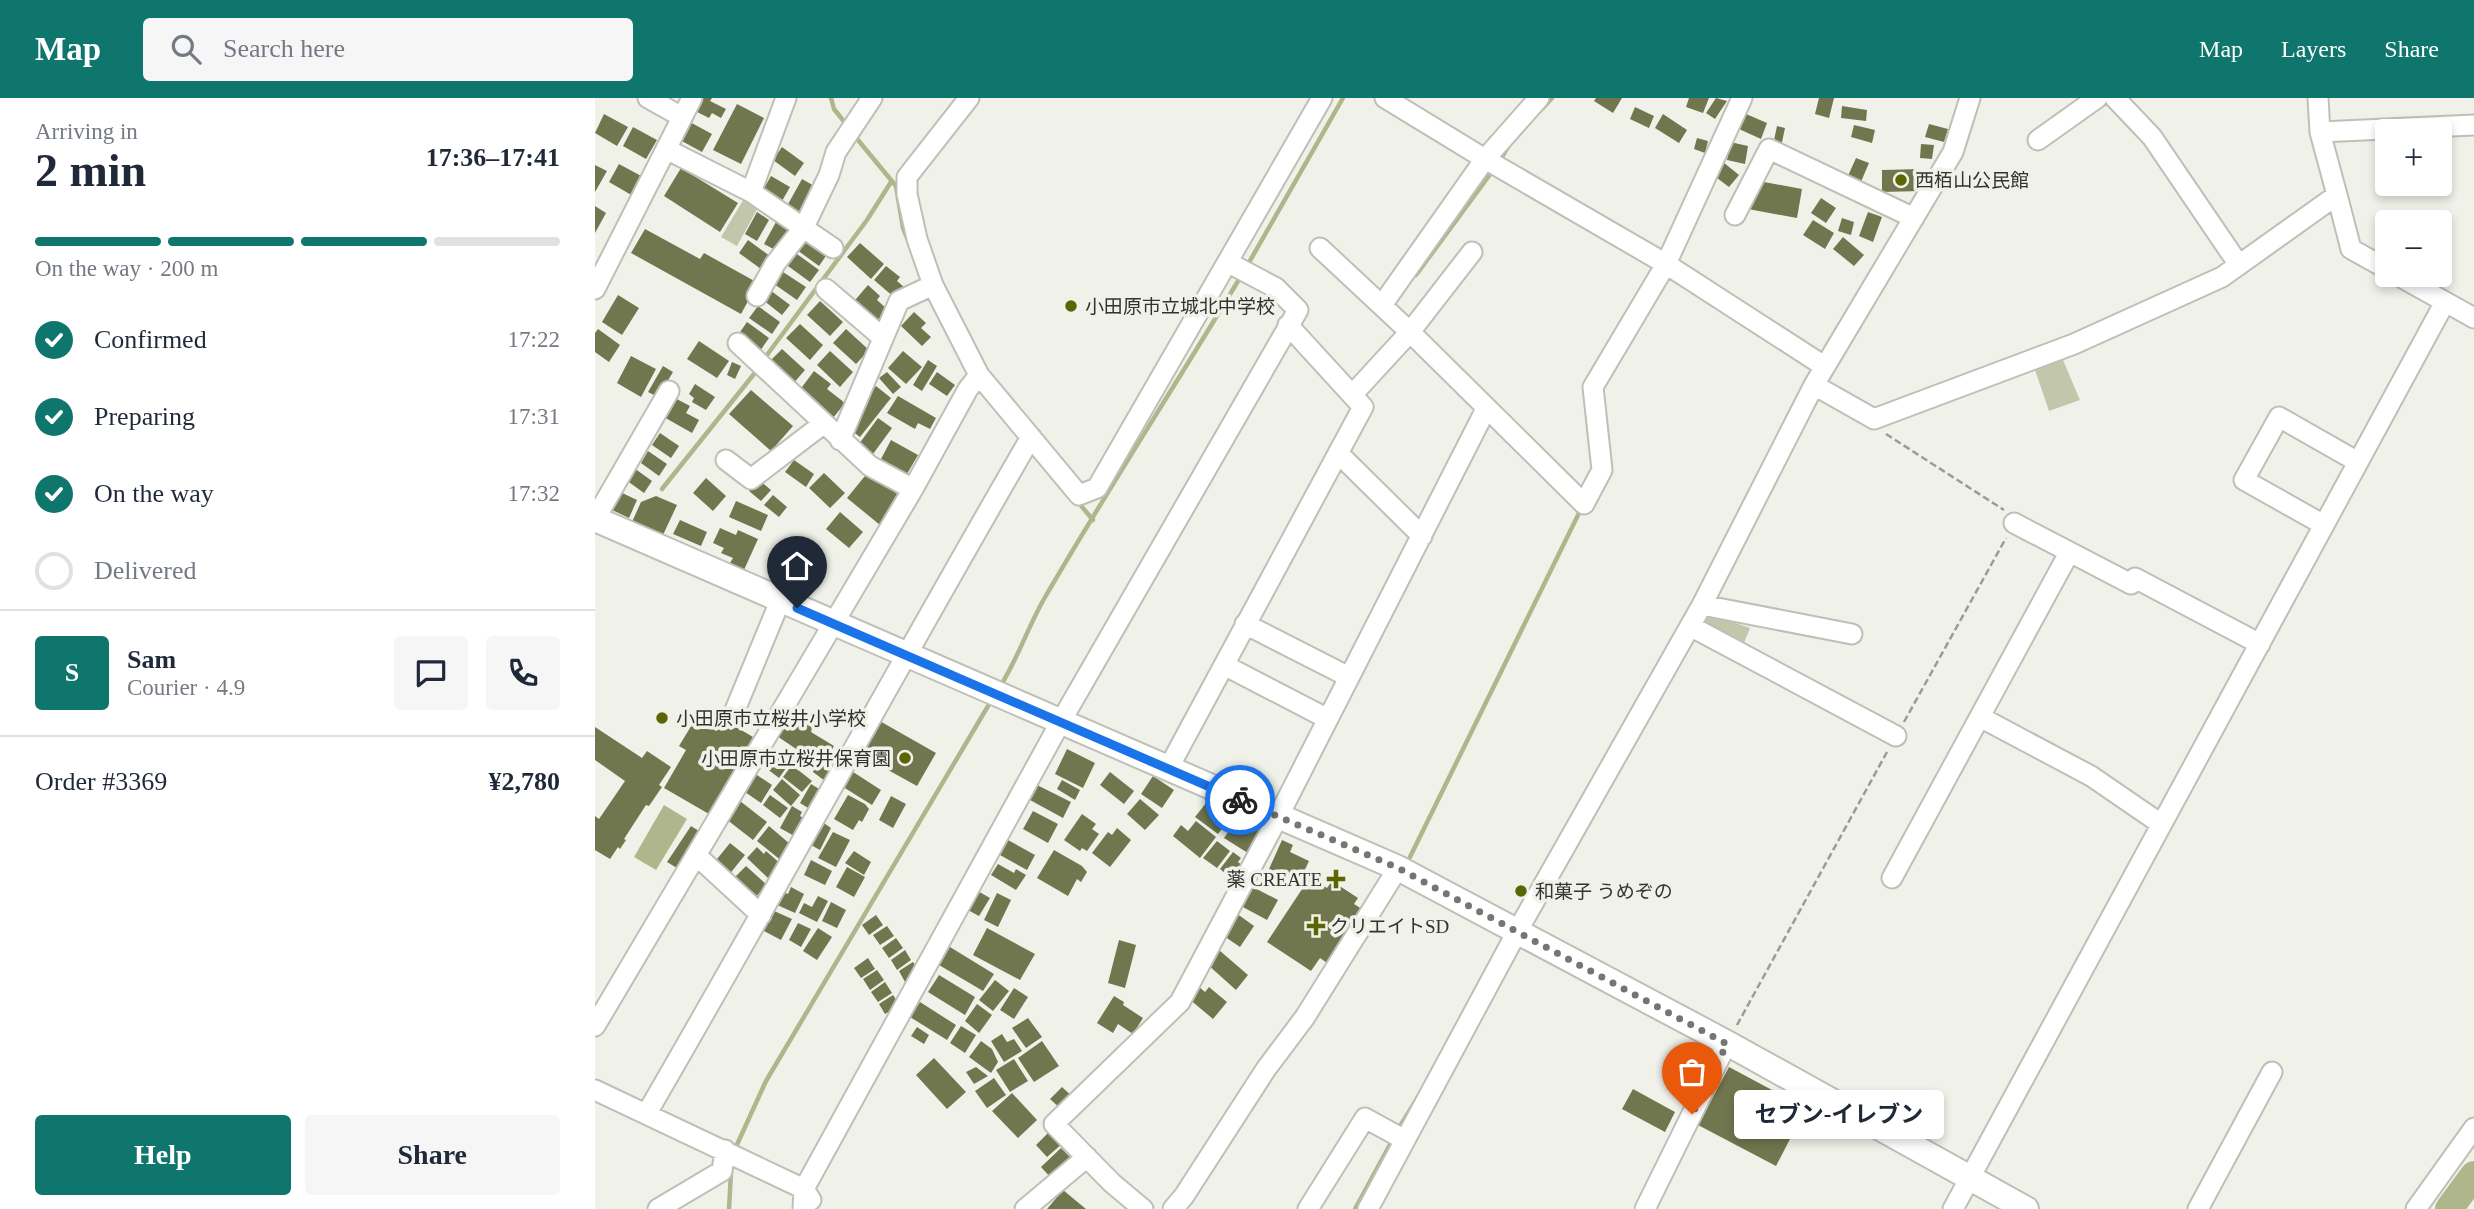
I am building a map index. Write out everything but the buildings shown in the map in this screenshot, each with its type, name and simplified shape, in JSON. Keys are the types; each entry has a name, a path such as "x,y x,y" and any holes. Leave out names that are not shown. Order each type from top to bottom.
{"main road":[{"path":"595,519 1398,868 1518,930 2026,1209"}],"street":[{"path":"648,98 682,117"},
{"path":"595,289 692,98"},
{"path":"751,192 786,98"},
{"path":"757,296 775,264 804,227 829,175 836,152 872,98"},
{"path":"969,98 907,177 907,194 917,239 933,285 974,382 1031,437 1079,495 1097,488 1322,98"},
{"path":"1382,305 1485,159 1539,98"},
{"path":"1320,248 1382,305 1584,504 1602,470 1593,387 1666,264 1742,98"},
{"path":"1368,1209 1518,930 1702,605 1824,366 1953,152 1970,98"},
{"path":"2038,140 2097,98"},
{"path":"2115,98 2152,137 2239,265"},
{"path":"2319,98 2320,132 2351,249 2375,262"},
{"path":"1391,99 1485,159 1666,264 1824,366"},
{"path":"2320,132 2474,125"},
{"path":"666,149 751,192 833,248"},
{"path":"1735,215 1769,149 1914,218"},
{"path":"1814,385 1874,419 2074,344 2222,277 2337,195"},
{"path":"1352,395 1409,332 1472,252"},
{"path":"803,1199 1060,723 1298,310 1276,288 1229,262"},
{"path":"840,440 898,301 933,285"},
{"path":"2418,287 2474,317"},
{"path":"826,289 883,338"},
{"path":"1953,1209 2445,302"},
{"path":"1168,769 1363,407 1288,325"},
{"path":"738,343 870,467 913,489"},
{"path":"595,1026 974,382"},
{"path":"595,519 669,391"},
{"path":"1143,1209 1112,1183 1054,1125 1180,1002 1278,817 1486,409"},
{"path":"2325,525 2243,480 2279,417 2358,462"},
{"path":"726,460 751,479 823,424"},
{"path":"646,1113 1031,437"},
{"path":"1338,453 1422,536"},
{"path":"2014,523 2131,584 2135,578 2260,644"},
{"path":"1892,877 2069,552"},
{"path":"733,715 780,601"},
{"path":"1702,605 1852,634"},
{"path":"1245,624 1349,677"},
{"path":"1690,626 1896,736"},
{"path":"1224,665 1328,719"},
{"path":"1980,717 2091,776 2161,824"},
{"path":"696,855 761,915"},
{"path":"1173,1209 1266,1069 1305,1017 1398,868"},
{"path":"1645,1209 1727,1044"},
{"path":"2197,1209 2272,1072"},
{"path":"595,1090 725,1150 817,1209"},
{"path":"1308,1209 1365,1118 1405,1140"},
{"path":"2416,1209 2474,1128"},
{"path":"659,1209 722,1171 725,1150"},
{"path":"1025,1209 1087,1157"}],"shaded area":[{"path":"748,192 761,202 737,246 721,237"},
{"path":"2063,360 2080,400 2049,411 2035,370"},
{"path":"1706,613 1750,628 1742,648 1699,625"},
{"path":"664,805 687,819 656,870 634,857"}],"waterway":[{"path":"831,98 834,109 846,124"},
{"path":"1247,266 1343,98"},
{"path":"1543,108 1552,98"},
{"path":"853,134 896,186 907,238"},
{"path":"1499,162 1509,145"},
{"path":"1416,275 1494,169"},
{"path":"764,359 867,220 891,182"},
{"path":"1001,685 1044,599 1241,276"},
{"path":"662,489 758,369"},
{"path":"1078,502 1093,520"},
{"path":"1410,857 1581,509"},
{"path":"735,1149 766,1081 991,701"},
{"path":"1397,1131 1418,1097"},
{"path":"1355,1209 1393,1139"},
{"path":"729,1209 731,1172"},
{"path":"2449,1209 2474,1175"}],"way so far":[{"path":"1240,800 1398,868 1727,1044 1692,1114"}],"place":[{"name":"西栢山公民館","path":"1901,180"},
{"name":"小田原市立城北中学校","path":"1071,306"},
{"name":"小田原市立桜井小学校","path":"662,718"},
{"name":"小田原市立桜井保育園","path":"905,758"},
{"name":"薬 CREATE","path":"1336,879"},
{"name":"和菓子 うめぞの","path":"1521,891"},
{"name":"クリエイトSD","path":"1316,926"},
{"name":"セブン-イレブン","path":"1692,1114"}],"route":[{"path":"797,608 1240,800"}]}
